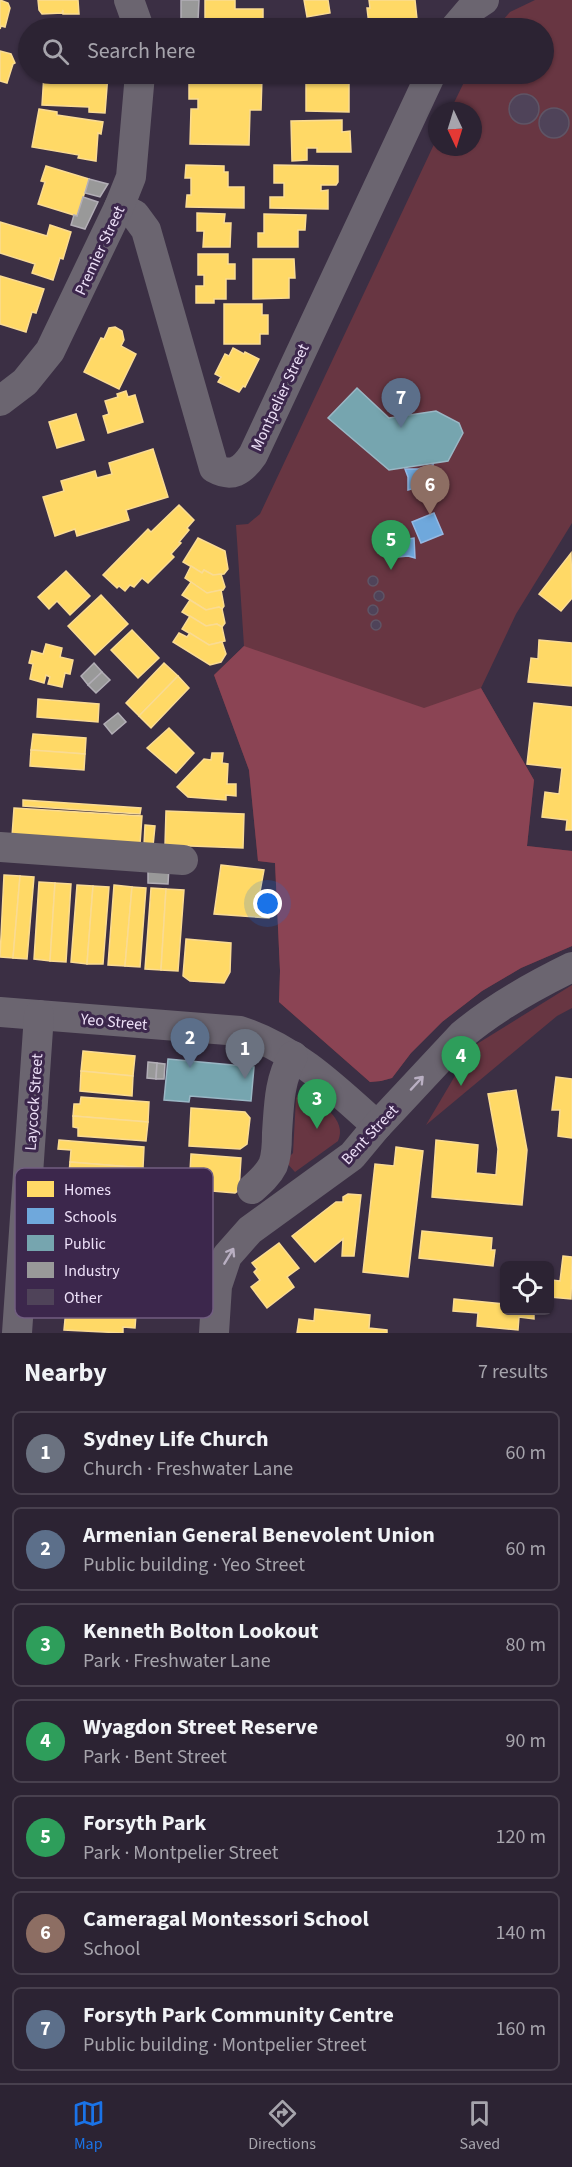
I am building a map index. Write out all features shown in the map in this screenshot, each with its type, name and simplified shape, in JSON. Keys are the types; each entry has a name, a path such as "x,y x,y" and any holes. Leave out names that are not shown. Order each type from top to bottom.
{"street":[{"path":"129,0 135,18"},
{"path":"464,18 472,8 484,0"},
{"name":"Premier Street","path":"0,401 26,382 50,351 119,207 131,177 139,84"},
{"name":"Montpelier Street","path":"119,207 135,215 146,230 214,468 221,472 238,471 245,467 253,455 426,84"},
{"path":"0,847 183,860"},
{"name":"Bent Street","path":"214,1333 217,1286 227,1256 250,1230 352,1156 377,1126 462,1035 477,1022 530,988 572,967"},
{"name":"Yeo Street","path":"0,1012 240,1031 269,1041 293,1056 377,1126"},
{"name":"Laycock Street","path":"28,1168 39,1015"},
{"path":"252,1189 267,1175 273,1165 276,1154 280,1093 285,1073 293,1056"},
{"name":"Laycock Street","path":"16,1333 17,1318"}],"shaded area":[{"path":"535,0 572,0 572,523 516,614 481,688 534,780 527,846 572,851 572,946 521,968 482,991 442,1022 411,1053 392,1078 370,1082 279,1002 280,971 275,863 258,861 249,770 214,675 244,646 236,525 248,524 260,514 429,156 482,156 482,102 454,102 463,84 554,84 554,18 505,18 510,12"},
{"path":"244,646 424,708 481,688 534,780 527,846 572,851 572,946 521,968 482,991 442,1022 411,1053 392,1078 370,1082 279,1002 280,971 275,863 258,861 249,770 214,675"},
{"path":"572,985 572,1008 557,1016 426,1125 472,1047"},
{"path":"303,1092 331,1112 339,1126 340,1133 338,1141 295,1172 285,1161 293,1153 296,1098 299,1093"}],"building: Homes":[{"path":"0,0 8,3 10,8 5,27 1,26 0,29"},
{"path":"38,0 78,0 79,14 63,14 63,10 62,13 42,14"},
{"path":"205,0 235,0 235,9 263,9 263,18 205,18"},
{"path":"304,0 328,0 330,13 307,17"},
{"path":"369,0 415,0 417,18 368,18 367,8 370,8"},
{"path":"0,51 11,54 15,63 7,83 0,81"},
{"path":"43,84 107,84 105,113 89,112 89,107 42,105"},
{"path":"189,84 262,84 261,110 250,110 249,145 190,144 191,109 198,109 198,99 189,99"},
{"path":"306,84 349,84 349,112 306,111"},
{"path":"39,109 57,112 57,115 103,122 101,134 98,133 96,161 78,158 79,155 32,147"},
{"path":"342,120 342,132 350,131 351,152 317,152 317,148 307,148 307,160 292,161 291,121"},
{"path":"186,165 224,166 224,172 228,172 228,187 244,187 244,208 186,207 187,195 191,195 191,178 185,178"},
{"path":"274,165 338,166 336,185 321,185 321,191 328,190 328,209 270,208 270,197 284,197 284,183 274,183"},
{"path":"46,166 89,179 77,216 38,204 45,182 41,181"},
{"path":"197,213 225,214 224,223 231,223 230,247 203,247 204,231 197,231"},
{"path":"264,214 306,215 305,230 298,230 298,247 258,247 258,233 264,233"},
{"path":"0,222 47,236 50,225 71,232 63,259 60,258 53,280 32,273 35,264 0,253"},
{"path":"198,254 228,254 228,264 235,264 235,279 226,279 226,299 214,299 214,303 196,303 196,286 204,286 204,275 198,275"},
{"path":"253,259 294,259 295,278 289,278 289,298 253,299"},
{"path":"0,276 44,289 36,313 32,312 26,332 0,324"},
{"path":"224,304 262,304 262,315 268,315 268,334 260,334 260,344 224,344"},
{"path":"115,327 122,331 124,340 121,346 136,354 119,389 84,372 101,338 104,339 109,328"},
{"path":"233,348 259,359 245,387 243,386 239,392 218,382 221,377 215,374 225,354 229,356"},
{"path":"126,391 128,397 135,395 143,422 108,433 103,416 109,414 105,401 118,397 117,394"},
{"path":"76,414 84,440 57,448 49,422"},
{"path":"153,449 168,497 126,510 129,520 77,536 75,529 55,536 43,497 64,491 61,481 95,471 97,478 112,474 109,463"},
{"path":"179,505 194,520 179,542 181,543 171,554 174,557 148,583 142,578 134,587 130,585 125,591 119,586 117,588 103,575 148,529 151,532"},
{"path":"198,538 225,551 228,569 224,574 213,575 204,570 202,573 183,562"},
{"path":"571,553 572,598 561,611 539,594"},
{"path":"191,566 202,573 204,570 213,575 221,574 225,587 223,590 207,593 185,578"},
{"path":"66,571 90,596 70,615 57,601 49,609 38,597"},
{"path":"191,582 207,593 221,590 224,606 222,609 219,607 206,610 182,595"},
{"path":"101,595 128,624 95,655 68,626"},
{"path":"190,600 206,610 219,607 222,609 225,623 222,627 217,624 206,626 182,612"},
{"path":"190,616 206,626 217,624 222,627 225,641 209,645 182,629"},
{"path":"132,630 159,658 138,678 111,650"},
{"path":"179,633 187,637 190,633 209,645 222,642 226,654 221,662 210,665 173,642"},
{"path":"539,640 572,643 572,686 528,682 531,658 538,659"},
{"path":"46,644 62,648 60,657 73,660 70,674 65,673 62,687 48,684 50,677 46,675 44,683 30,679 33,664 29,663 32,651 43,654"},
{"path":"164,663 178,676 139,716 126,703"},
{"path":"178,676 189,688 151,728 139,716"},
{"path":"38,699 99,704 98,722 37,717"},
{"path":"534,703 572,707 572,830 566,830 567,820 542,817 545,792 559,794 562,768 527,764"},
{"path":"169,728 194,753 176,773 147,748"},
{"path":"33,734 86,738 85,754 31,750"},
{"path":"31,750 85,754 84,770 30,766"},
{"path":"212,753 223,753 222,763 228,764 227,784 236,784 236,796 226,795 226,800 188,797 177,787 204,759 211,760"},
{"path":"23,800 141,808 140,814 23,806"},
{"path":"14,808 142,816 140,844 12,836"},
{"path":"166,811 244,814 243,848 165,845"},
{"path":"145,825 155,826 153,846 144,845"},
{"path":"221,865 264,870 259,897 272,899 269,918 214,914"},
{"path":"4,875 20,876 13,958 0,957"},
{"path":"20,876 34,877 27,959 13,958"},
{"path":"39,882 55,883 50,961 34,959"},
{"path":"55,883 71,884 66,962 50,961"},
{"path":"77,885 93,886 87,964 71,962"},
{"path":"114,885 132,887 125,966 108,965"},
{"path":"93,886 109,887 103,964 87,964"},
{"path":"132,887 146,888 140,967 125,966"},
{"path":"151,888 166,889 161,970 145,969"},
{"path":"166,889 184,890 178,971 161,970"},
{"path":"186,939 231,943 230,972 224,983 190,981 183,976"},
{"path":"83,1051 135,1056 133,1076 81,1071"},
{"path":"81,1071 133,1076 132,1096 80,1091"},
{"path":"556,1077 572,1079 572,1138 558,1136 560,1110 552,1110"},
{"path":"516,1090 527,1150 522,1205 432,1197 436,1140 478,1145 476,1173 496,1175 498,1149 488,1094"},
{"path":"81,1097 149,1102 148,1122 73,1116 74,1104 80,1104"},
{"path":"191,1108 245,1112 250,1118 247,1144 240,1149 189,1146"},
{"path":"73,1116 148,1122 146,1141 78,1136 78,1128 73,1127"},
{"path":"59,1140 144,1147 143,1168 70,1162 71,1150 58,1149"},
{"path":"396,1147 423,1151 408,1277 363,1272 375,1164 394,1166"},
{"path":"191,1154 241,1158 239,1190 235,1193 213,1191 213,1168 190,1168"},
{"path":"70,1162 143,1168 70,1168"},
{"path":"348,1194 361,1195 354,1256 342,1256 343,1239 315,1262 292,1236 336,1202 343,1202 343,1197"},
{"path":"422,1231 492,1238 491,1250 495,1250 493,1266 419,1258"},
{"path":"279,1243 299,1268 287,1277 294,1287 267,1308 251,1287 260,1280 254,1272 257,1269 252,1263"},
{"path":"563,1256 572,1257 571,1299 554,1297 554,1280 560,1281"},
{"path":"454,1299 500,1304 500,1315 534,1315 534,1319 519,1317 518,1330 477,1326 478,1313 453,1311"},
{"path":"315,1309 370,1315 369,1328 387,1330 387,1333 297,1333 299,1319 314,1321"},
{"path":"65,1318 136,1318 135,1328 123,1327 123,1333 64,1330"}],"building: Schools":[{"path":"433,465 436,486 422,486 408,490 408,477 405,469 418,469"},
{"path":"434,513 443,534 421,543 412,522"},
{"path":"414,538 415,558 408,556 389,558 391,546 389,539"}],"building: Public":[{"path":"357,388 389,418 436,411 459,423 463,433 448,461 389,470 328,418"},
{"path":"168,1059 254,1067 251,1101 190,1096 189,1102 164,1100"}],"building: Industry":[{"path":"181,0 199,0 198,18 181,18"},
{"path":"89,179 108,184 100,197 85,193"},
{"path":"83,197 98,202 85,229 71,225 74,215 77,216"},
{"path":"94,663 102,672 88,685 81,676"},
{"path":"102,672 110,680 96,693 88,685"},
{"path":"118,713 126,722 112,734 104,724"},
{"path":"148,866 169,867 168,884 148,883"},
{"path":"148,1062 157,1063 156,1079 147,1078"},
{"path":"157,1063 165,1064 164,1079 156,1079"}],"building: Other":[{"path":"524,94 530,95 538,103 538,115 530,123 524,124 518,123 510,115 509,109 510,103 518,95"},
{"path":"554,108 560,109 568,117 568,129 560,137 554,138 548,137 540,129 539,123 540,117 548,109"},
{"path":"373,576 377,577 377,585 373,586 369,585 368,581 369,577"},
{"path":"379,591 383,592 383,600 379,601 375,600 374,596 375,592"},
{"path":"373,605 377,606 377,614 373,615 369,614 368,610 369,606"},
{"path":"376,620 380,621 380,629 376,630 372,629 371,625 372,621"}],"place":[{"name":"Forsyth Park Community Centre","path":"401,428"},
{"name":"Cameragal Montessori School","path":"430,515"},
{"name":"Forsyth Park","path":"391,570"},
{"name":"Armenian General Benevolent Union","path":"190,1068"},
{"name":"Sydney Life Church","path":"245,1079"},
{"name":"Wyagdon Street Reserve","path":"461,1086"},
{"name":"Kenneth Bolton Lookout","path":"317,1129"}]}
